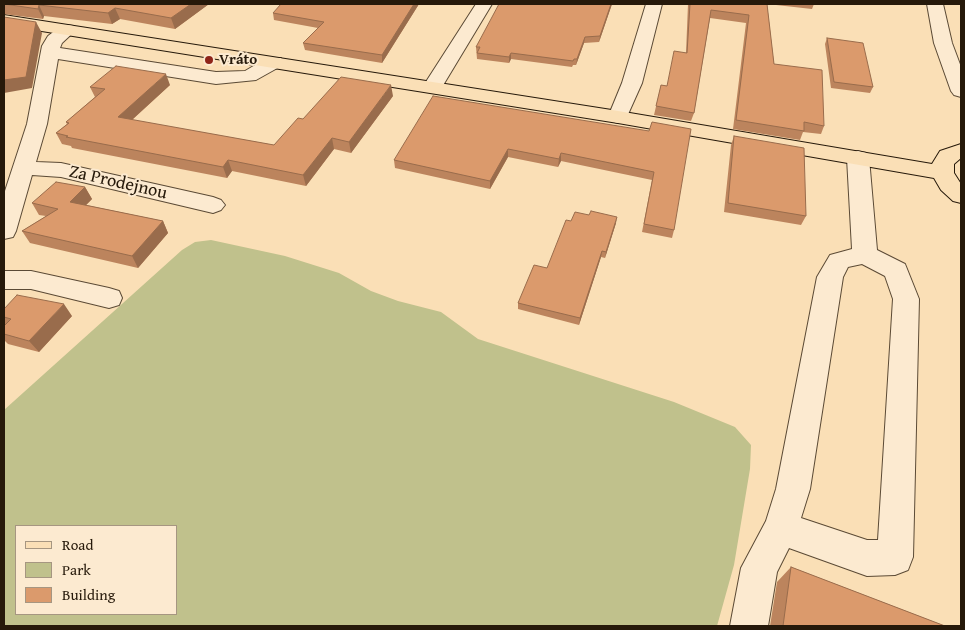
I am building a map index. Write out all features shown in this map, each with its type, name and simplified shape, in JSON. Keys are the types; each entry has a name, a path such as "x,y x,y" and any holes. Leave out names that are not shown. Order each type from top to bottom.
{"main road":[{"path":"4,20 618,117 943,173"},
{"path":"961,151 948,156 943,164 943,173 949,185 961,196"}],"street":[{"path":"432,88 484,4"},
{"path":"618,117 632,83 654,4"},
{"path":"935,4 943,42 961,91"},
{"path":"4,231 37,124 50,52 54,40 67,30"},
{"path":"50,52 216,78 249,76 274,62"},
{"path":"858,158 865,254"},
{"name":"Za Prodejnou","path":"23,168 61,170 213,205"},
{"path":"749,626 759,568 781,528 792,489 830,277 839,261 865,254 896,271 906,299 895,557 867,558 781,528"},
{"path":"7,280 31,280 109,298"}],"green space":[{"path":"211,240 285,256 339,273 371,291 398,301 441,312 478,339 674,402 735,427 751,445 750,469 734,565 717,626 4,626 4,410 182,250 195,242"}],"building":[{"path":"4,4 191,4 171,18 115,8 108,13 39,5 38,9"},
{"path":"281,4 414,4 382,55 303,43 324,22 273,13"},
{"path":"499,4 611,4 600,36 585,37 577,59 573,61 511,53 509,57 477,53 480,47 476,47"},
{"path":"690,4 767,4 774,64 822,70 824,126 804,122 804,131 736,120 749,15 711,10 694,113 656,106 661,85 667,86 674,51 687,53"},
{"path":"4,17 36,22 26,77 4,80"},
{"path":"827,38 863,43 873,87 834,82"},
{"path":"116,66 166,74 118,117 274,145 298,118 303,119 341,77 391,85 349,142 332,138 303,175 228,160 223,167 66,137 68,136 56,133 69,123 66,122 105,89 90,87"},
{"path":"433,96 649,131 652,122 691,129 674,230 644,224 654,172 561,153 559,159 508,149 490,181 394,160"},
{"path":"734,136 804,148 806,216 728,203"},
{"path":"56,182 85,187 70,202 163,221 132,256 22,231 58,209 32,203"},
{"path":"591,211 617,217 606,252 602,251 580,318 518,303 534,265 547,268 566,220 571,221 575,212 589,215"},
{"path":"17,295 64,304 29,341 4,334 4,326 11,319 4,317 4,309"},
{"path":"791,567 945,626 783,626"}],"place":[{"name":"Vráto","path":"209,60"}]}
